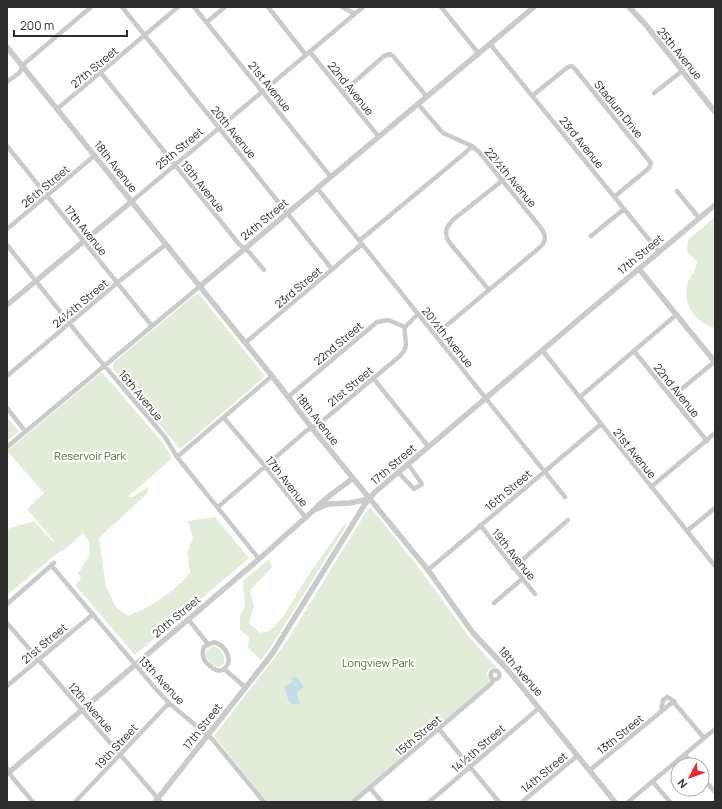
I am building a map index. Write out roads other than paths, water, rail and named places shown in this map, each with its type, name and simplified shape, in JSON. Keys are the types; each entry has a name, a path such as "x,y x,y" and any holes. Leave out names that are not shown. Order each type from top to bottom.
{"street":[{"path":"7,82 19,72 25,63 91,7"},
{"name":"20th Avenue","path":"122,7 332,269"},
{"name":"27th Street","path":"57,109 178,7"},
{"name":"21st Avenue","path":"194,7 331,177"},
{"path":"207,22 225,7"},
{"name":"22nd Avenue","path":"268,7 343,92 379,137"},
{"path":"342,7 355,14"},
{"name":"25th Street","path":"7,305 364,7"},
{"name":"24th Street","path":"7,447 534,7"},
{"name":"25th Avenue","path":"629,7 645,24 715,112"},
{"path":"443,8 478,54"},
{"name":"23rd Avenue","path":"490,44 659,252"},
{"name":"18th Avenue","path":"7,47 272,376 312,428 428,570 473,633 508,670 615,802"},
{"path":"343,92 388,54 393,56 427,97"},
{"name":"Stadium Drive","path":"532,96 571,66 585,81 651,163 649,168 614,197"},
{"path":"654,93 682,71"},
{"name":"19th Avenue","path":"101,73 239,244 245,248 264,270"},
{"name":"22½th Avenue","path":"418,104 443,133 472,146 479,152 541,228 546,238 538,249 489,290"},
{"name":"17th Avenue","path":"7,146 152,326"},
{"name":"23rd Street","path":"245,343 472,146"},
{"name":"26th Street","path":"7,230 94,156"},
{"path":"435,335 489,290 449,242 446,231 449,224 454,219 502,180"},
{"name":"20½th Avenue","path":"317,188 565,497"},
{"path":"677,191 699,218"},
{"name":"17th Street","path":"158,801 245,686 272,654 369,498 428,446 715,205"},
{"path":"591,236 624,209"},
{"name":"16th Avenue","path":"7,245 104,365 165,437 177,457 259,559"},
{"name":"24½th Street","path":"7,376 117,283 165,245"},
{"path":"639,269 715,362 672,397"},
{"path":"405,327 418,314"},
{"path":"580,397 676,315"},
{"name":"22nd Street","path":"288,397 377,322 388,320 405,327"},
{"name":"21st Street","path":"218,507 265,466 320,423 400,356 405,350 407,344 404,333 405,327"},
{"name":"21st Avenue","path":"542,350 715,566"},
{"name":"22nd Avenue","path":"634,351 706,441"},
{"path":"177,457 272,376"},
{"path":"373,378 428,446"},
{"path":"7,408 25,432"},
{"name":"17th Avenue","path":"224,418 265,466 306,518"},
{"name":"16th Street","path":"428,570 601,424"},
{"path":"651,487 715,434"},
{"path":"398,472 414,489 422,484 408,464"},
{"path":"314,510 353,478"},
{"name":"20th Street","path":"8,771 259,559 314,510 328,504 350,503 369,498"},
{"path":"687,531 715,508"},
{"path":"513,568 568,520"},
{"name":"19th Avenue","path":"480,525 535,594"},
{"name":"13th Avenue","path":"7,604 52,564 92,614 169,703 208,734 264,802"},
{"path":"494,603 522,579"},
{"name":"21st Street","path":"7,686 92,614"},
{"path":"188,619 208,644"},
{"name":"12th Avenue","path":"7,623 82,709 158,801"},
{"path":"224,669 228,660 224,648 214,642 204,647 202,652 203,658 208,664 218,670 224,669 245,686"},
{"name":"15th Street","path":"353,802 492,683 493,679"},
{"name":"13th Street","path":"590,770 661,712 674,701 669,698 663,700 661,712"},
{"path":"674,701 704,738"},
{"name":"19th Street","path":"75,802 169,703"},
{"name":"14½th Street","path":"429,802 539,708"},
{"path":"439,729 499,802"},
{"path":"628,802 654,782 715,729"},
{"name":"14th Street","path":"522,802 577,756"},
{"path":"8,771 33,802"},
{"path":"654,782 670,802"},
{"path":"370,788 382,802"}],"water":[{"path":"296,676 304,687 297,692 300,703 292,704 288,700 284,687 292,682 297,687 291,679"}],"park label":[{"name":"Reservoir Park","path":"90,455"},
{"name":"Longview Park","path":"378,662"}]}
